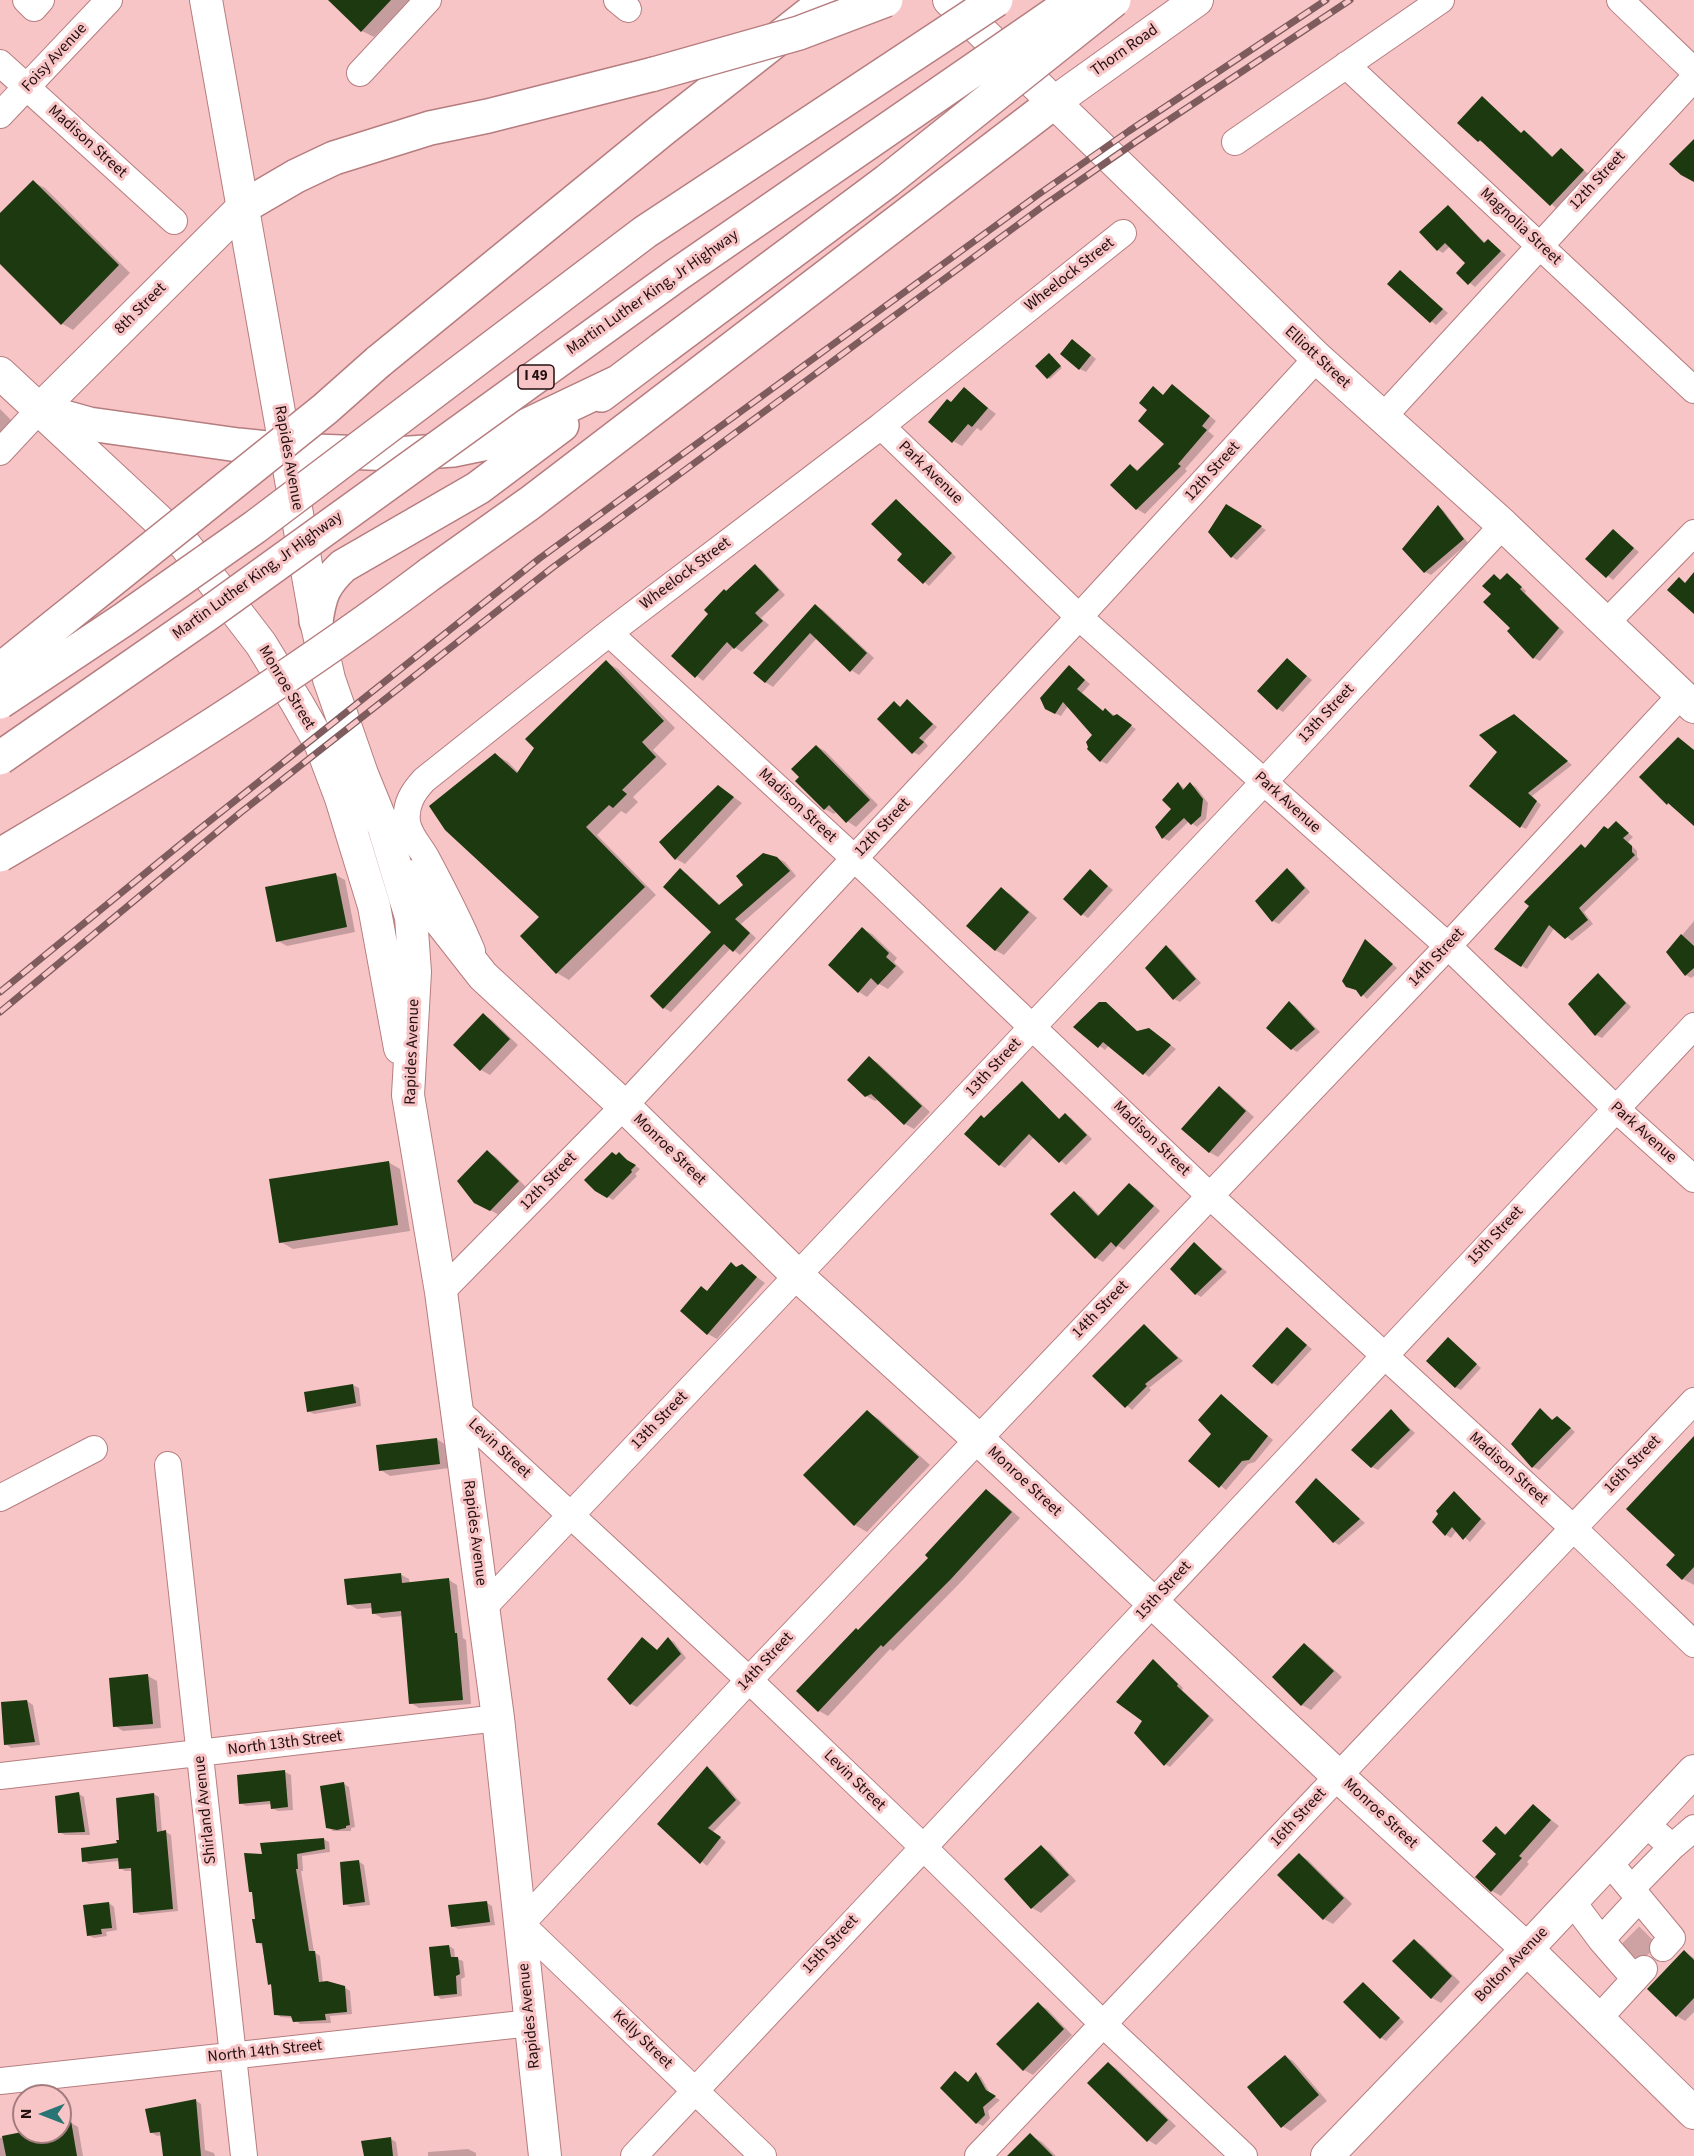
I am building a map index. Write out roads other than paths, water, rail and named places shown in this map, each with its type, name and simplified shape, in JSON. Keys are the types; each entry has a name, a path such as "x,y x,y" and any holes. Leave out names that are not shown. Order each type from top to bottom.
{"highway":[{"path":"0,670 325,409 378,362 662,130 827,0"},
{"path":"243,207 296,176 334,158 430,128 488,116 654,74 799,33 886,0"},
{"path":"0,702 123,620 255,527 645,232 996,0"},
{"name":"Martin Luther King, Jr Highway","path":"0,758 209,613 678,274 1075,0"},
{"path":"316,621 321,594 330,578 343,566 478,488 887,181 1114,0"},
{"path":"0,855 79,809 215,723 387,607 530,503 1053,103"},
{"path":"39,410 111,428 287,450 396,454 453,450 492,442 618,382"}],"main road":[{"name":"Rapides Avenue","path":"206,0 316,621 333,689 362,774 384,828 411,917 415,972 408,1095 441,1292 498,1718 545,2156"},
{"name":"Elliott Street","path":"949,0 1317,358 1503,525 1688,701"},
{"name":"Thorn Road","path":"1053,103 1197,0"},
{"name":"8th Street","path":"39,410 243,207"},
{"name":"Monroe Street","path":"0,373 185,545 261,644 316,737 341,798 374,906 408,1095"},
{"name":"Monroe Street","path":"384,828 425,902 483,976 624,1106 798,1276 978,1439 1338,1776 1527,1949 1694,2113"},
{"name":"Bolton Avenue","path":"1328,2156 1645,1823 1691,1781"}],"street":[{"path":"26,0 34,8 41,0"},
{"name":"Foisy Avenue","path":"0,115 109,0"},
{"path":"360,73 428,0"},
{"path":"1235,142 1441,0"},
{"path":"1620,0 1694,71"},
{"name":"Madison Street","path":"0,63 174,221"},
{"name":"Magnolia Street","path":"1346,65 1694,390"},
{"name":"12th Street","path":"1382,417 1694,78"},
{"name":"Wheelock Street","path":"483,976 457,916 410,834 407,821 408,805 412,793 424,780 609,633 881,426 1123,233"},
{"name":"12th Street","path":"441,1292 624,1106 1317,358"},
{"path":"0,452 39,410"},
{"name":"Park Avenue","path":"881,426 1079,617 1448,946 1616,1109 1694,1179"},
{"name":"13th Street","path":"483,1608 1264,782 1503,525"},
{"path":"1605,624 1694,533"},
{"name":"Madison Street","path":"609,633 854,858 1210,1196 1573,1528 1694,1644"},
{"name":"14th Street","path":"521,1924 749,1680 1448,946 1688,701"},
{"name":"15th Street","path":"634,2156 1694,1026"},
{"name":"16th Street","path":"978,2156 1694,1401"},
{"name":"Levin Street","path":"458,1411 749,1680 1103,2024 1244,2156"},
{"path":"0,1498 94,1449"},
{"name":"Shirland Avenue","path":"168,1465 244,2156"},
{"name":"North 13th Street","path":"0,1776 498,1718"},
{"path":"1645,1823 1672,1847"},
{"path":"1601,1940 1672,1847 1694,1828"},
{"path":"1609,1862 1635,1894 1657,1936"},
{"path":"1572,1901 1601,1940 1633,1966 1599,2018"},
{"name":"Kelly Street","path":"521,1924 764,2156"},
{"name":"North 14th Street","path":"0,2081 531,2023"}],"tunnel":[{"path":"1630,1954 1649,1935"}],"railway":[{"path":"0,992 187,839 540,558 1039,194 1326,0"},
{"path":"0,1012 240,813 552,568 1046,204 1350,0"}]}
